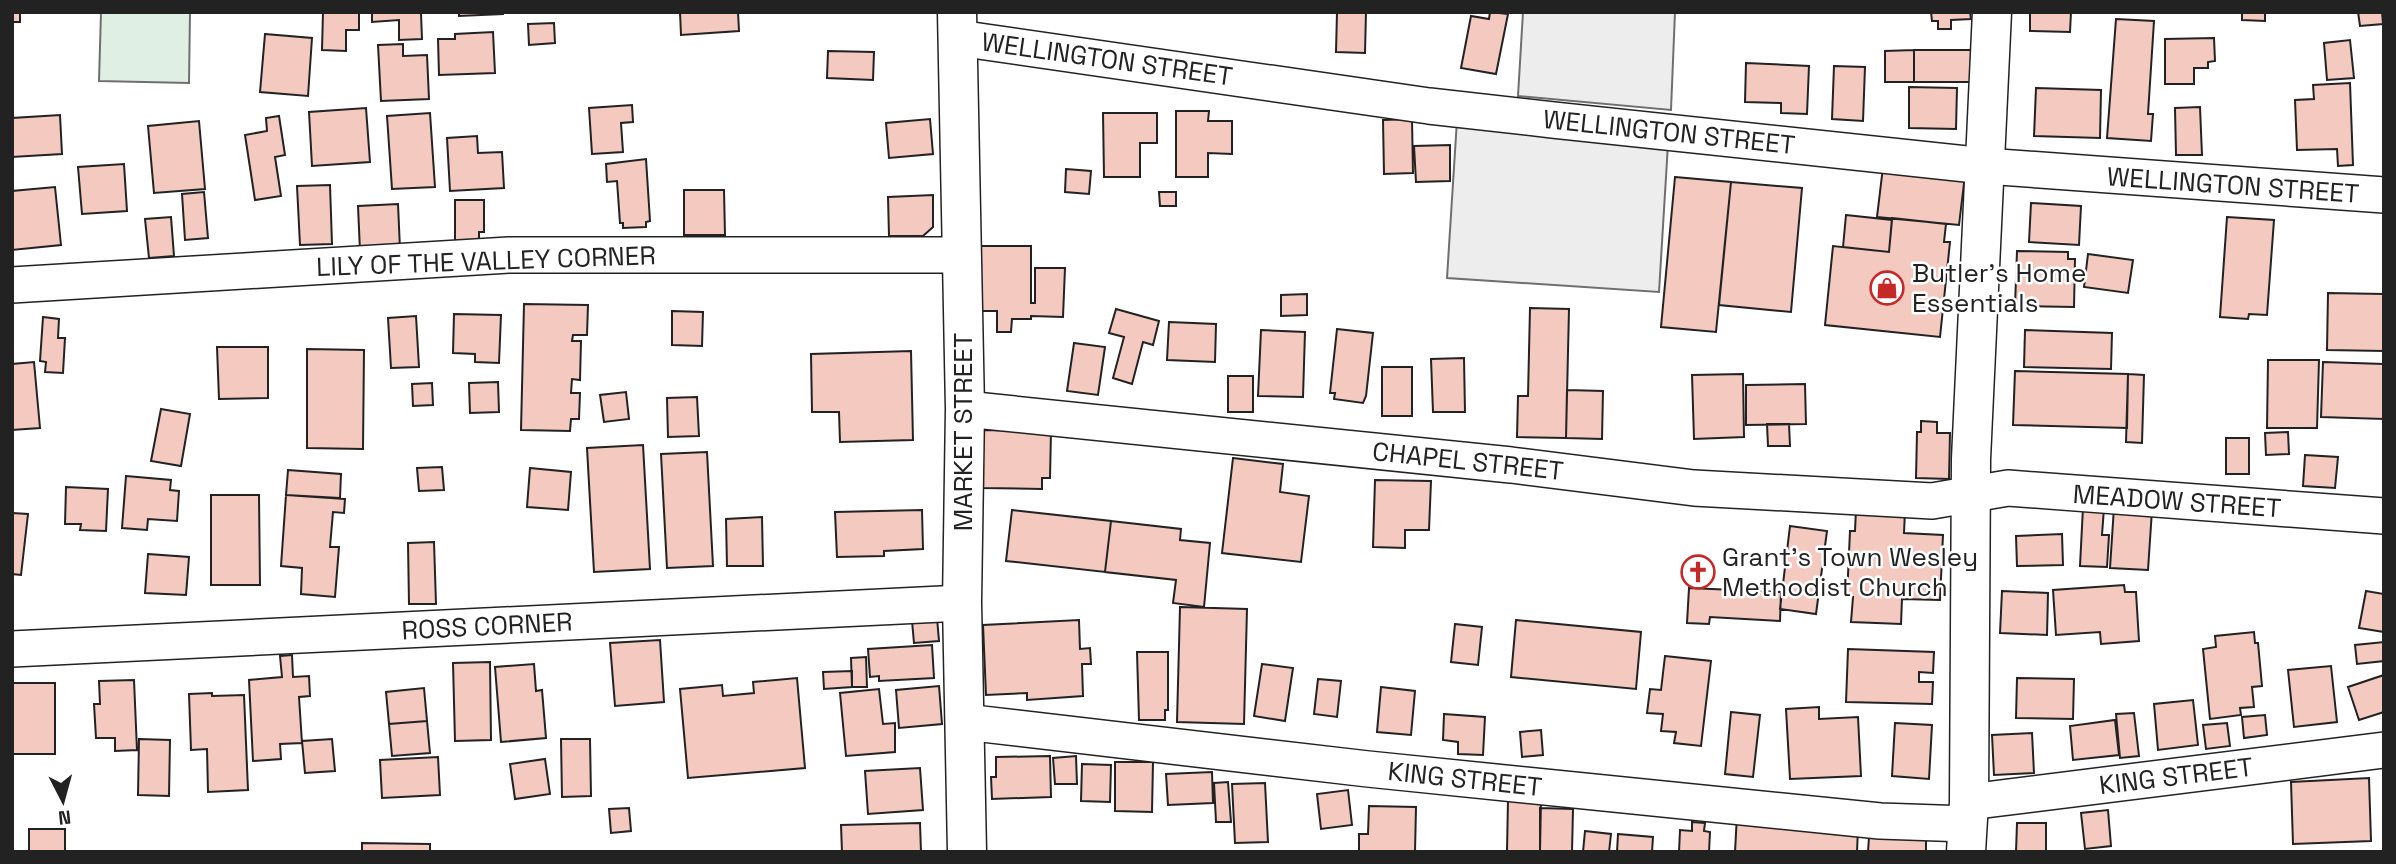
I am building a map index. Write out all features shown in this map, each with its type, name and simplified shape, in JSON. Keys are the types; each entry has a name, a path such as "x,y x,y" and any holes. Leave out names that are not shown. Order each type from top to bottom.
{"main road":[{"path":"1968,826 1971,495 1992,12"},
{"name":"MARKET STREET","path":"958,25 965,409 962,603 967,852"}],"street":[{"name":"WELLINGTON STREET","path":"958,25 1429,106 1985,166 2384,195"},
{"name":"LILY OF THE VALLEY CORNER","path":"12,285 509,255 961,256"},
{"name":"CHAPEL STREET","path":"965,409 1511,465 1695,488 1932,501 1971,495"},
{"name":"MEADOW STREET","path":"1971,495 2008,488 2384,516"},
{"name":"ROSS CORNER","path":"12,649 962,603"},
{"name":"KING STREET","path":"965,722 1368,769 1880,821 1968,826 2384,750"}],"green space":[{"path":"101,12 190,12 189,83 99,81"}],"shaded area":[{"path":"1523,12 1675,12 1671,110 1518,96"},
{"path":"1457,120 1668,144 1659,292 1447,278"}],"building":[{"path":"12,12 20,12 20,22 12,22"},
{"path":"323,12 359,12 359,30 346,30 346,51 322,50"},
{"path":"372,12 432,13 421,13 422,39 399,40 399,20 372,22"},
{"path":"459,12 503,12 503,14 459,16"},
{"path":"680,12 738,12 739,31 681,35"},
{"path":"1337,12 1366,12 1365,53 1336,52"},
{"path":"1490,12 1508,14 1496,74 1461,68 1471,16 1489,19"},
{"path":"1931,12 1970,12 1971,19 1951,20 1951,29 1938,29 1938,21 1932,21"},
{"path":"2030,12 2071,12 2070,32 2030,31"},
{"path":"2242,12 2265,12 2265,21 2242,20"},
{"path":"2358,12 2382,12 2383,24 2360,26"},
{"path":"2116,19 2154,21 2148,114 2153,114 2151,141 2107,138"},
{"path":"554,23 555,43 529,45 528,24"},
{"path":"493,32 495,73 439,75 438,39 455,39 455,34"},
{"path":"265,34 312,38 308,96 260,92"},
{"path":"2214,38 2215,61 2208,62 2208,68 2194,68 2194,84 2165,84 2165,39"},
{"path":"2350,40 2354,78 2327,80 2324,43"},
{"path":"403,44 403,56 427,55 429,99 381,101 378,45"},
{"path":"1914,50 1971,50 1972,82 1914,82"},
{"path":"1914,50 1914,82 1885,82 1885,51"},
{"path":"828,51 874,52 873,80 827,78"},
{"path":"1746,63 1809,66 1807,114 1781,113 1781,103 1745,102"},
{"path":"1834,66 1865,67 1863,121 1832,119"},
{"path":"2350,83 2353,165 2338,166 2337,149 2297,150 2295,100 2314,99 2313,85"},
{"path":"1909,87 1957,88 1956,129 1909,128"},
{"path":"2036,88 2101,90 2100,138 2034,136"},
{"path":"632,105 633,122 621,123 623,152 592,154 589,108"},
{"path":"2200,107 2202,155 2176,155 2175,108"},
{"path":"366,108 370,162 312,166 309,112"},
{"path":"1176,111 1209,111 1208,121 1232,121 1232,154 1208,153 1208,177 1176,177"},
{"path":"430,113 435,187 392,189 387,116"},
{"path":"1103,113 1157,113 1157,143 1140,143 1140,177 1104,177"},
{"path":"60,115 62,154 12,157 12,118"},
{"path":"279,116 285,155 275,157 281,196 255,200 245,135 267,131 266,118"},
{"path":"930,119 933,154 889,158 886,123"},
{"path":"1412,119 1413,173 1384,174 1383,120"},
{"path":"199,121 205,189 154,193 148,126"},
{"path":"477,136 478,153 502,152 504,188 450,191 447,138"},
{"path":"1450,145 1450,181 1416,182 1414,146"},
{"path":"646,159 650,221 646,222 646,227 623,228 623,223 620,223 617,181 607,182 606,164"},
{"path":"124,164 127,211 82,214 78,167"},
{"path":"1883,167 1965,175 1959,225 1877,217"},
{"path":"1066,169 1091,171 1089,194 1065,192"},
{"path":"1675,177 1731,182 1716,332 1661,327"},
{"path":"1731,182 1802,188 1791,312 1719,305"},
{"path":"330,185 332,244 300,245 297,186"},
{"path":"55,187 61,245 12,250 12,191"},
{"path":"684,190 724,190 725,235 684,235"},
{"path":"204,192 208,238 185,240 182,194"},
{"path":"1159,192 1176,192 1176,206 1160,206"},
{"path":"933,195 933,227 923,236 889,236 888,197"},
{"path":"455,200 484,200 484,232 479,232 479,243 455,243"},
{"path":"2031,203 2081,206 2079,245 2029,242"},
{"path":"398,204 400,249 360,251 358,206"},
{"path":"1846,215 1892,220 1889,252 1843,247"},
{"path":"171,217 174,256 149,258 145,219"},
{"path":"2227,217 2274,220 2267,315 2249,314 2248,319 2220,317"},
{"name":"Butler's Home Essentials","path":"1892,218 1946,224 1944,242 1950,242 1940,337 1825,325 1833,246 1889,252"},
{"path":"980,246 1031,246 1031,303 1035,303 1035,268 1065,268 1063,317 1031,316 1031,319 1012,319 1011,332 997,332 997,311 980,311"},
{"path":"2017,251 2068,252 2068,259 2075,259 2074,307 2015,306"},
{"path":"2088,254 2133,260 2128,293 2084,287"},
{"path":"2328,293 2384,294 2384,351 2327,350"},
{"path":"1307,294 1307,315 1281,316 1281,295"},
{"path":"524,304 588,305 587,335 573,335 572,341 581,341 580,380 572,379 571,393 580,393 579,419 571,419 570,431 521,430"},
{"path":"1530,308 1569,309 1566,438 1517,437 1518,396 1528,396"},
{"path":"1116,309 1159,321 1153,345 1143,342 1132,384 1113,378 1124,337 1109,333"},
{"path":"672,311 703,312 702,346 672,345"},
{"path":"454,314 501,315 499,363 475,362 475,354 453,353"},
{"path":"416,316 419,367 391,368 388,318"},
{"path":"43,317 59,319 58,338 65,338 63,373 45,372 46,362 40,361"},
{"path":"1169,322 1216,324 1215,362 1167,360"},
{"path":"1337,329 1373,333 1363,403 1334,399 1335,393 1330,393"},
{"path":"1261,330 1305,332 1303,397 1258,396"},
{"path":"2025,330 2112,333 2111,369 2024,367"},
{"path":"1074,343 1105,347 1098,395 1067,391"},
{"path":"217,347 268,347 268,398 219,399"},
{"path":"307,349 364,350 363,449 307,448"},
{"path":"911,351 913,440 840,442 839,412 812,412 811,354"},
{"path":"1464,358 1465,412 1433,412 1431,359"},
{"path":"2268,360 2319,360 2317,428 2267,428"},
{"path":"34,362 40,428 12,430 12,364"},
{"path":"2323,362 2384,364 2384,419 2321,417"},
{"path":"1382,367 1412,367 1412,416 1382,416"},
{"path":"2015,371 2128,374 2127,428 2013,425"},
{"path":"1743,374 1744,437 1694,439 1692,375"},
{"path":"2128,374 2144,375 2142,443 2126,442"},
{"path":"1228,376 1253,376 1253,412 1228,412"},
{"path":"498,382 499,412 470,413 469,383"},
{"path":"432,383 433,405 413,406 412,384"},
{"path":"1805,384 1806,424 1746,425 1746,385"},
{"path":"1567,390 1603,391 1602,439 1566,438"},
{"path":"626,392 629,419 604,422 600,395"},
{"path":"697,397 699,436 668,437 667,398"},
{"path":"161,409 190,414 181,466 151,461"},
{"path":"1921,421 1937,422 1937,433 1950,433 1949,479 1916,478 1917,432 1921,432"},
{"path":"1767,424 1789,424 1790,446 1768,446"},
{"path":"983,430 1051,431 1050,478 1042,478 1042,489 982,488"},
{"path":"2288,432 2289,454 2266,455 2265,433"},
{"path":"2226,438 2249,438 2249,474 2226,474"},
{"path":"643,445 650,569 594,572 587,448"},
{"path":"707,452 713,566 667,568 661,454"},
{"path":"2305,455 2338,457 2335,488 2303,486"},
{"path":"1233,458 1283,464 1280,492 1309,496 1301,562 1222,553"},
{"path":"442,467 444,490 419,491 417,468"},
{"path":"530,468 571,472 568,510 527,507"},
{"path":"288,470 341,474 340,498 286,495"},
{"path":"126,476 171,480 170,490 179,491 177,521 148,519 147,530 122,528"},
{"path":"1375,480 1431,481 1429,530 1405,530 1405,548 1373,547"},
{"path":"66,487 108,489 106,531 80,530 81,524 65,524"},
{"path":"211,495 259,495 260,585 211,585"},
{"path":"286,495 345,499 344,513 333,512 330,547 339,547 335,597 301,594 302,568 281,566"},
{"path":"2083,507 2104,508 2102,535 2109,535 2107,567 2080,566"},
{"path":"2114,507 2152,510 2148,570 2110,568"},
{"path":"1856,509 1905,511 1904,533 1943,535 1940,600 1902,599 1901,624 1851,622 1853,597 1847,597 1850,531 1855,531"},
{"path":"922,510 923,549 884,551 884,556 837,557 835,512"},
{"path":"1012,510 1111,521 1105,572 1006,561"},
{"path":"12,513 28,514 21,575 12,574"},
{"path":"762,517 763,566 727,566 726,519"},
{"path":"1111,521 1181,529 1180,540 1210,543 1204,607 1173,603 1176,580 1105,572"},
{"path":"1790,526 1827,531 1816,614 1780,609"},
{"path":"2062,534 2063,565 2017,566 2016,536"},
{"path":"434,542 436,604 409,604 408,543"},
{"path":"148,554 189,557 186,595 145,593"},
{"path":"2124,585 2125,592 2136,592 2139,641 2101,644 2100,632 2056,635 2053,590"},
{"path":"1689,588 1781,592 1780,621 1710,617 1709,624 1687,623"},
{"path":"2002,591 2048,593 2047,635 2000,633"},
{"path":"2366,591 2384,594 2384,632 2359,628"},
{"path":"1180,607 1247,609 1244,724 1177,722"},
{"path":"937,618 939,641 914,643 912,621"},
{"path":"1079,620 1080,649 1090,648 1091,664 1082,664 1083,696 1027,700 1027,693 986,695 983,625"},
{"path":"1516,620 1641,632 1636,689 1511,677"},
{"path":"1455,624 1482,627 1478,665 1451,662"},
{"path":"2254,632 2255,643 2258,643 2262,686 2252,687 2254,707 2240,708 2241,715 2210,719 2203,649 2216,647 2215,636"},
{"path":"660,640 664,702 615,706 610,643"},
{"path":"2384,642 2384,661 2357,664 2355,645"},
{"path":"932,645 934,678 879,681 879,676 870,677 868,649"},
{"path":"1848,649 1934,652 1933,673 1919,672 1919,682 1933,682 1932,704 1846,702"},
{"path":"1137,652 1168,652 1168,710 1165,710 1165,720 1139,720"},
{"path":"292,655 293,677 309,676 310,696 299,697 302,743 280,744 281,759 253,761 249,680 282,677 280,656"},
{"path":"1665,656 1711,661 1701,746 1674,743 1676,732 1661,731 1663,714 1647,713 1650,689 1661,690"},
{"path":"866,657 867,687 852,687 851,658"},
{"path":"490,662 491,740 455,741 453,663"},
{"path":"534,664 536,691 542,690 546,738 501,742 495,667"},
{"path":"1262,664 1293,668 1285,721 1254,716"},
{"path":"2331,666 2337,722 2294,727 2288,670"},
{"path":"852,671 852,687 824,689 823,672"},
{"path":"2384,675 2384,712 2359,720 2348,687"},
{"path":"797,678 805,768 688,778 680,689 722,685 723,696 754,693 753,682"},
{"path":"2017,678 2074,679 2073,719 2016,718"},
{"path":"1318,679 1341,681 1337,717 1314,714"},
{"path":"134,680 137,750 115,751 115,738 96,738 94,704 100,704 99,681"},
{"path":"12,683 55,683 55,754 12,754"},
{"path":"939,686 942,724 899,728 896,690"},
{"path":"1381,687 1415,691 1411,735 1377,732"},
{"path":"424,688 427,721 389,724 386,692"},
{"path":"879,689 883,724 895,723 895,752 846,756 840,693"},
{"path":"212,693 212,696 244,695 248,790 208,792 207,749 191,750 189,694"},
{"path":"2193,700 2198,745 2158,750 2154,704"},
{"path":"1819,707 1819,719 1858,717 1861,776 1790,779 1786,709"},
{"path":"1731,712 1760,715 1753,777 1725,774"},
{"path":"2134,713 2139,756 2120,758 2116,714"},
{"path":"1444,714 1485,717 1483,755 1458,754 1458,742 1443,740"},
{"path":"2265,715 2267,735 2244,738 2242,717"},
{"path":"2115,720 2119,755 2073,760 2070,726"},
{"path":"427,721 430,753 392,756 389,724"},
{"path":"1895,723 1932,725 1929,779 1892,776"},
{"path":"2227,723 2230,746 2206,749 2203,725"},
{"path":"1541,730 1543,755 1522,757 1520,732"},
{"path":"2032,733 2034,773 1994,775 1992,735"},
{"path":"139,739 170,740 169,796 138,795"},
{"path":"332,739 335,771 305,773 302,741"},
{"path":"561,739 590,739 591,796 562,797"},
{"path":"1050,756 1051,797 992,799 991,777 996,777 996,757"},
{"path":"1076,756 1077,784 1055,784 1053,758"},
{"path":"438,757 440,795 382,798 380,760"},
{"path":"545,759 550,794 515,799 510,764"},
{"path":"1115,762 1153,762 1152,812 1115,811"},
{"path":"1082,764 1111,765 1110,802 1081,801"},
{"path":"920,768 923,810 868,814 865,771"},
{"path":"1212,772 1213,803 1168,805 1166,774"},
{"path":"2369,778 2371,841 2293,844 2291,782"},
{"path":"1228,782 1231,822 1216,822 1214,783"},
{"path":"1265,783 1268,842 1235,843 1232,784"},
{"path":"1348,790 1352,825 1321,829 1317,794"},
{"path":"1508,799 1541,799 1540,852 1507,852"},
{"path":"1369,806 1416,807 1415,852 1359,852 1359,834 1368,834"},
{"path":"629,808 631,831 611,833 609,809"},
{"path":"1540,808 1573,809 1572,852 1540,852"},
{"path":"2108,810 2111,846 2085,849 2081,813"},
{"path":"1737,815 1858,828 1857,852 1735,852"},
{"path":"1692,822 1705,823 1704,831 1710,832 1709,852 1679,852 1680,830 1692,831"},
{"path":"920,823 921,852 842,852 841,825"},
{"path":"2017,823 2046,823 2046,852 2016,852"},
{"path":"29,829 65,829 65,852 29,852"},
{"path":"1585,831 1611,834 1609,852 1583,852"},
{"path":"1618,834 1653,837 1652,852 1617,852"},
{"path":"1869,837 1926,840 1926,852 1868,852"},
{"path":"362,843 430,844 430,852 362,852"}],"place":[{"name":"Butler's Home Essentials","path":"1887,288"},
{"name":"Grant’s Town Wesley Methodist Church","path":"1698,572"}]}
